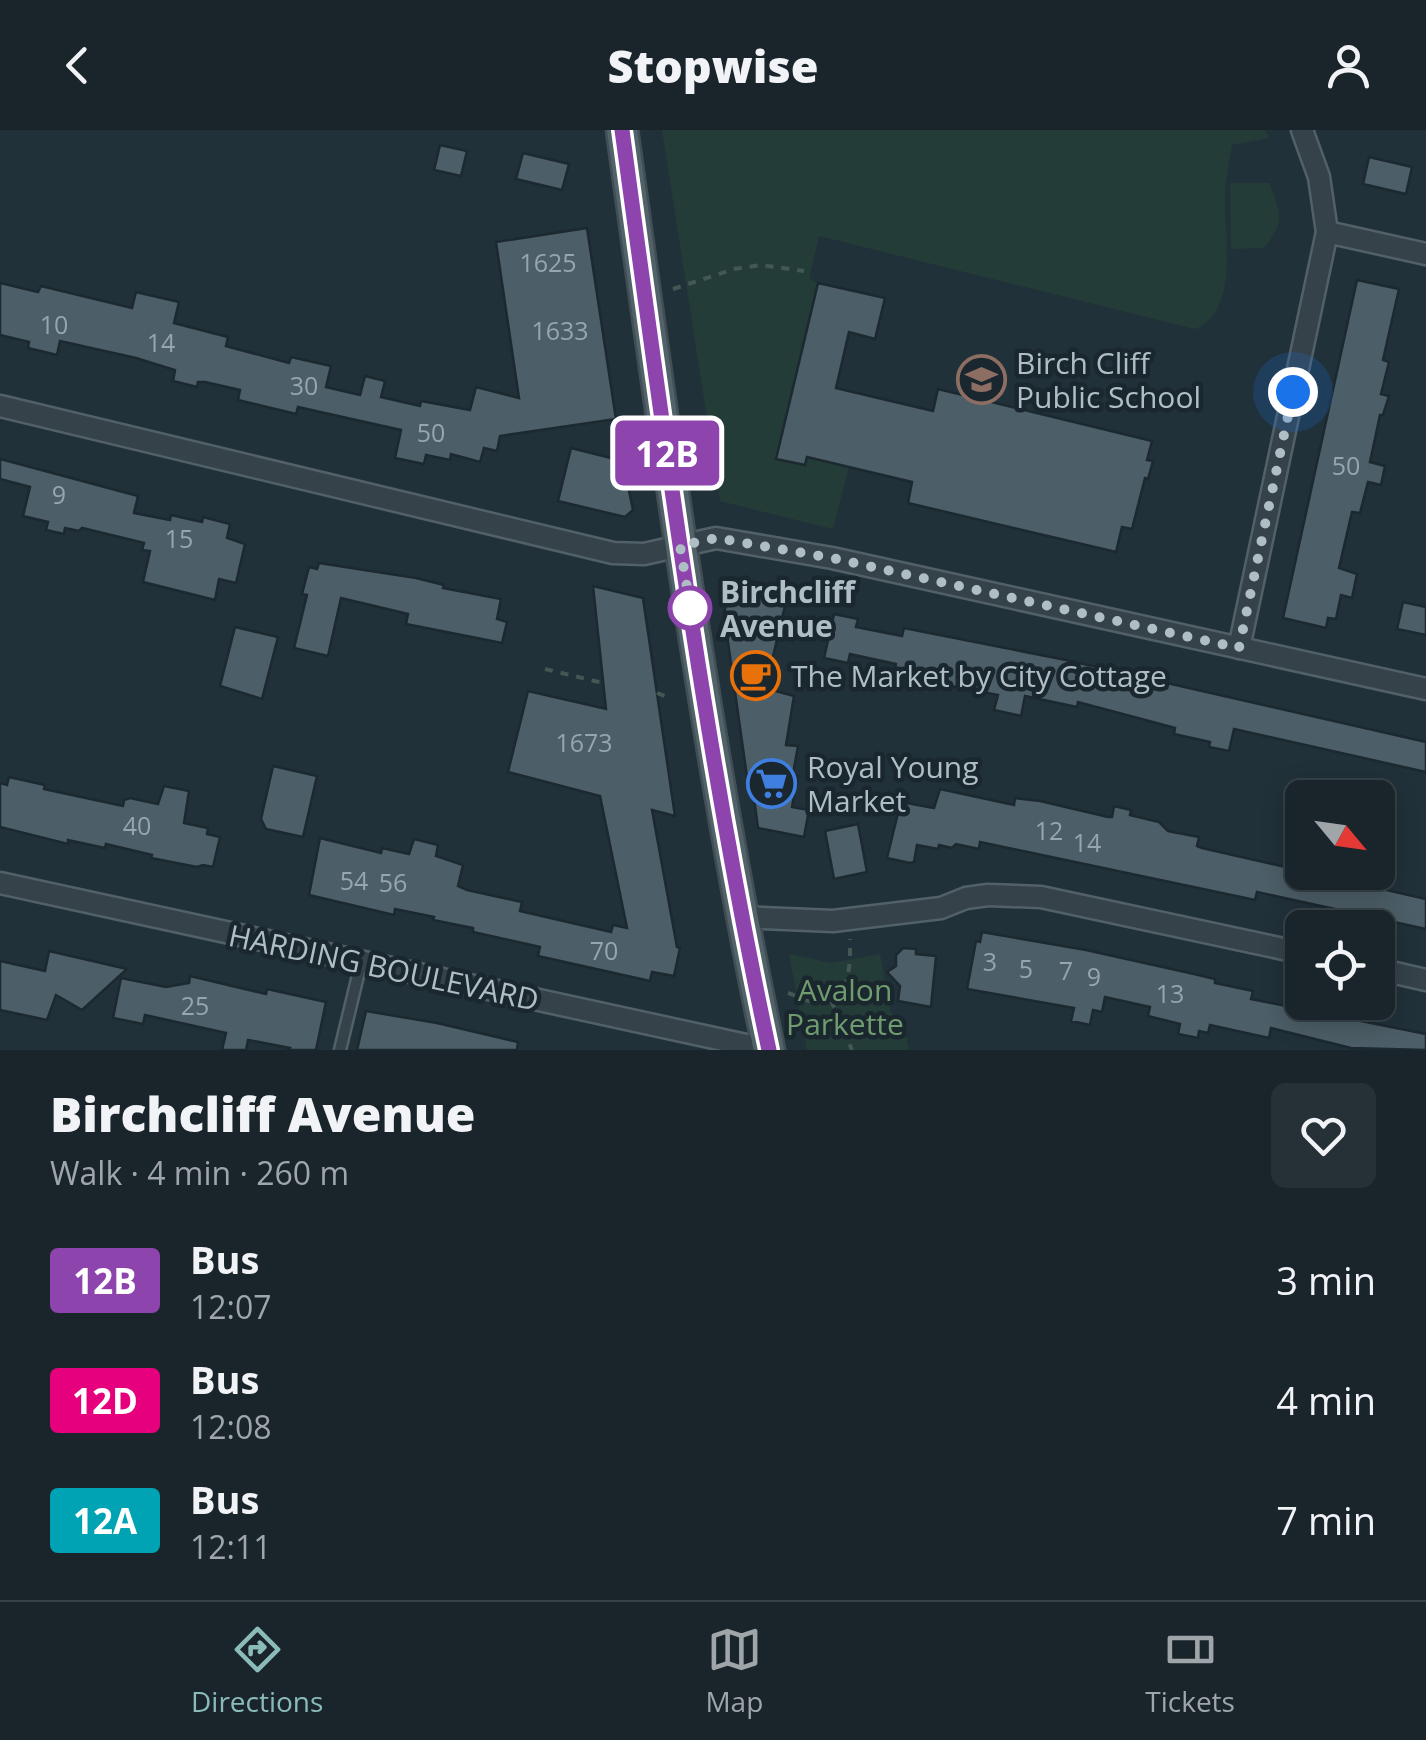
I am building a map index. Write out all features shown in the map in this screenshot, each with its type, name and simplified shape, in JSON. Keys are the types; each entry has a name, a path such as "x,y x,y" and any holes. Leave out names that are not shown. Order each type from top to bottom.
{"main road":[{"path":"622,130 680,546 741,917 769,1050"}],"street":[{"path":"1239,648 1328,232 1319,177 1302,130"},
{"path":"1328,232 1426,254"},
{"path":"0,406 613,553 644,554 716,538 832,558 1426,688"},
{"name":"HARDING BOULEVARD","path":"0,883 769,1050"},
{"path":"741,917 850,919 941,908 988,895 1041,897 1285,949"},
{"path":"1395,974 1426,980"}],"lane":[{"path":"340,1050 362,964"}],"path":[{"path":"673,289 734,268 761,265 804,272"},
{"path":"545,669 603,683"},
{"path":"657,693 666,696"},
{"path":"788,993 814,1002 832,1000 844,987 850,972 850,919"},
{"path":"832,1000 852,1050"}],"green space":[{"path":"662,130 1265,130 1269,138 1232,145 1225,192 1224,288 1209,320 1195,329 819,236 809,279 819,283 777,458 804,465 807,454 849,467 833,529 720,501"},
{"path":"1230,183 1269,183 1279,218 1275,232 1263,248 1231,249"},
{"name":"Avalon Parkette","path":"789,954 831,963 880,954 891,1013 902,1016 909,1050 807,1050"}],"building":[{"path":"440,145 467,151 461,176 434,170"},
{"path":"523,153 569,164 562,190 516,179"},
{"path":"1369,157 1412,167 1406,194 1363,184"},
{"path":"587,228 616,419 500,436 497,451 484,448 480,462 451,454 450,460 426,455 424,464 395,458 401,430 298,407 296,414 238,400 240,390 205,382 198,382 197,387 173,381 175,370 136,358 60,341 57,355 0,335 0,283 38,292 41,286 132,308 136,292 179,302 174,323 228,337 226,346 289,363 291,357 331,366 326,387 360,395 365,376 385,381 381,397 420,406 421,401 470,410 476,387 519,398 496,242"},
{"path":"1357,280 1399,289 1383,360 1389,362 1381,394 1389,396 1380,415 1370,462 1385,466 1381,485 1368,482 1360,513 1352,512 1339,568 1357,574 1352,598 1341,595 1336,619 1328,618 1326,628 1283,618"},
{"path":"818,283 885,298 875,339 849,332 836,388 933,411 938,389 1152,441 1147,460 1153,461 1132,529 1122,527 1116,552 908,503 912,482 807,457 805,465 776,459"},
{"path":"571,448 623,461 633,510 625,517 558,501"},
{"path":"0,459 138,496 134,513 202,522 203,517 230,524 227,538 245,544 236,583 219,579 215,600 143,582 150,551 142,550 144,543 82,528 65,528 64,534 46,530 48,522 23,516 30,487 0,479"},
{"path":"319,563 416,578 444,585 443,588 501,599 497,619 507,622 502,643 406,624 408,614 341,598 328,656 294,648 307,595 302,594 309,567 317,569"},
{"path":"732,577 789,589 771,665 780,668 776,691 794,696 786,745 798,746 792,807 809,810 804,837 758,828 753,791 749,791 724,614"},
{"path":"593,586 643,598 675,816 652,810 680,948 674,976 652,972 650,981 538,956 540,947 473,932 473,928 433,920 434,917 395,909 394,915 309,895 320,838 381,853 382,848 409,854 414,839 438,845 436,856 463,865 458,886 467,890 522,902 520,911 611,932 613,925 627,928 600,796 508,772 528,691 606,709"},
{"path":"1403,602 1426,607 1426,635 1397,629"},
{"path":"834,614 858,619 856,627 902,636 904,628 1066,660 1426,742 1426,772 1234,729 1229,751 1209,747 1210,742 1174,734 1175,728 1078,702 1077,707 1025,696 1021,716 994,710 998,695 893,675 896,664 850,654 848,663 824,658"},
{"path":"235,627 278,637 262,699 220,686"},
{"path":"273,766 317,776 303,837 266,829 261,819"},
{"path":"9,777 45,785 44,789 123,806 124,800 130,798 158,804 164,786 189,791 184,823 208,828 207,834 220,837 213,867 151,858 152,855 106,844 105,848 68,840 68,844 0,827 0,783 7,785"},
{"path":"940,789 1014,805 1015,798 1040,801 1108,817 1112,817 1114,806 1131,810 1130,815 1159,822 1168,831 1199,837 1197,846 1202,848 1285,867 1285,890 1386,890 1426,899 1426,929 1395,922 1395,910 1339,910 1257,892 1255,900 980,842 979,849 956,844 952,848 939,845 938,849 917,845 914,862 910,863 887,858 898,813 904,815 907,803 934,808"},
{"path":"858,824 867,872 834,879 825,831"},
{"path":"982,932 1215,979 1215,983 1253,991 1251,999 1285,1006 1285,1020 1356,1020 1426,1034 1426,1050 1351,1048 1271,1028 1269,1038 1210,1025 1208,1033 1199,1031 1198,1038 1178,1034 1180,1024 1148,1016 1150,1007 1105,997 1102,1012 1093,1010 1090,1025 1071,1021 1074,1008 967,989 976,941 980,942"},
{"path":"903,948 936,956 931,1007 898,1001 900,986 887,972 896,966 896,955"},
{"path":"49,951 127,969 82,1010 56,995 47,1020 0,1010 0,961 45,971"},
{"path":"190,976 266,994 267,989 326,1002 316,1050 289,1050 248,1040 246,1050 222,1050 226,1033 145,1015 143,1024 113,1018 121,978 166,987 189,983"},
{"path":"366,1011 518,1042 517,1050 357,1050"}],"bus line":[{"name":"12B","path":"622,130 680,546 741,917 769,1050"}],"place":[{"name":"Birch Cliff Public School","path":"981,379"},
{"name":"Birchcliff Avenue","path":"690,608"},
{"name":"The Market by City Cottage","path":"756,675"},
{"name":"Royal Young Market","path":"772,783"}],"route":[{"path":"690,608 693,623 680,546 716,538 832,558 1239,648 1293,392"}]}
